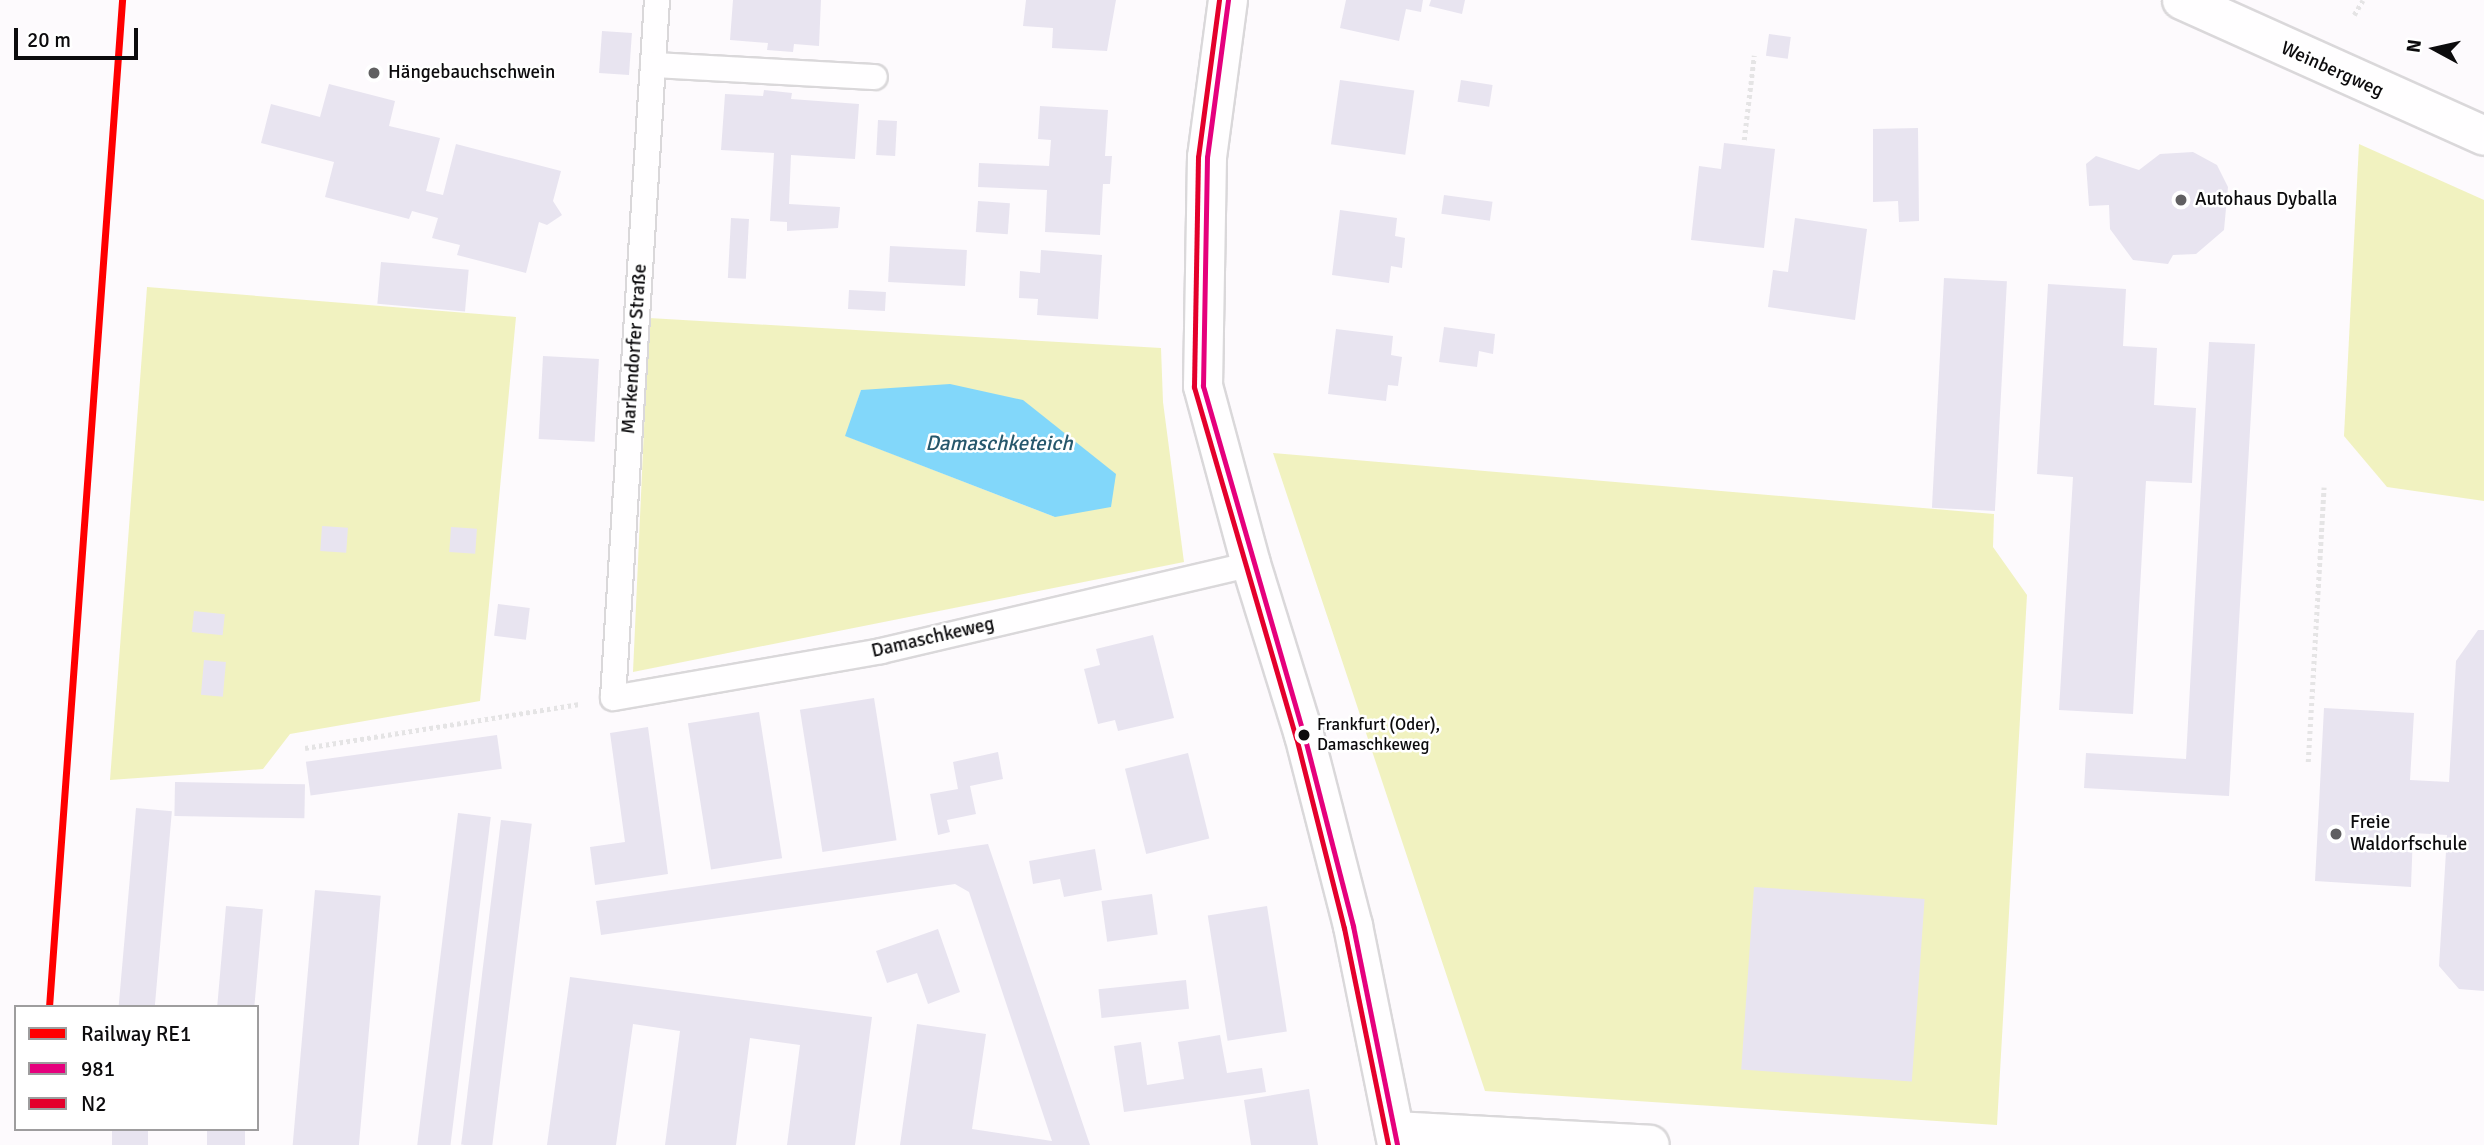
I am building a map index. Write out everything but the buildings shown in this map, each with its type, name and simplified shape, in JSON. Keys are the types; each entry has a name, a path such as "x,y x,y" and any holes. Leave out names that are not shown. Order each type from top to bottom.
{"street":[{"path":"1227,0 1207,157 1203,386 1251,564 1304,735 1353,926 1396,1138 1650,1145"},
{"name":"Weinbergweg","path":"2182,0 2484,136"}],"lane":[{"name":"Markendorfer Straße","path":"612,698 657,0"},
{"path":"653,65 874,77"},
{"name":"Damaschkeweg","path":"612,698 881,651 1251,564"}],"path":[{"path":"2354,15 2363,0"},
{"path":"1744,139 1754,56"},
{"path":"2308,762 2324,487"},
{"path":"305,748 612,698"}],"green space":[{"path":"2359,144 2484,200 2484,501 2387,487 2344,436"},
{"path":"147,287 516,317 480,701 290,734 263,769 110,780"},
{"path":"649,318 1161,348 1163,402 1184,562 633,672","holes":["861,390 1055,517 846,436"]},
{"path":"1273,453 1994,514 1993,547 2027,595 1997,1125 1485,1091"}],"water":[{"name":"Damaschketeich","path":"950,384 1023,400 1116,474 1111,507 1055,517 845,436 861,390"}],"rail line":[{"name":"RE1","path":"49,1005 122,0"}],"transit line":[{"name":"N2","path":"1219,0 1198,157 1194,387 1296,737 1344,928 1388,1145"},
{"name":"981","path":"1228,0 1207,157 1203,386 1304,735 1353,926 1397,1145"}],"place":[{"name":"Hängebauchschwein","path":"374,73"},
{"name":"Autohaus Dyballa","path":"2181,200"},
{"name":"Frankfurt (Oder), Damaschkeweg","path":"1304,735"},
{"name":"Freie Waldorfschule","path":"2336,834"}]}
